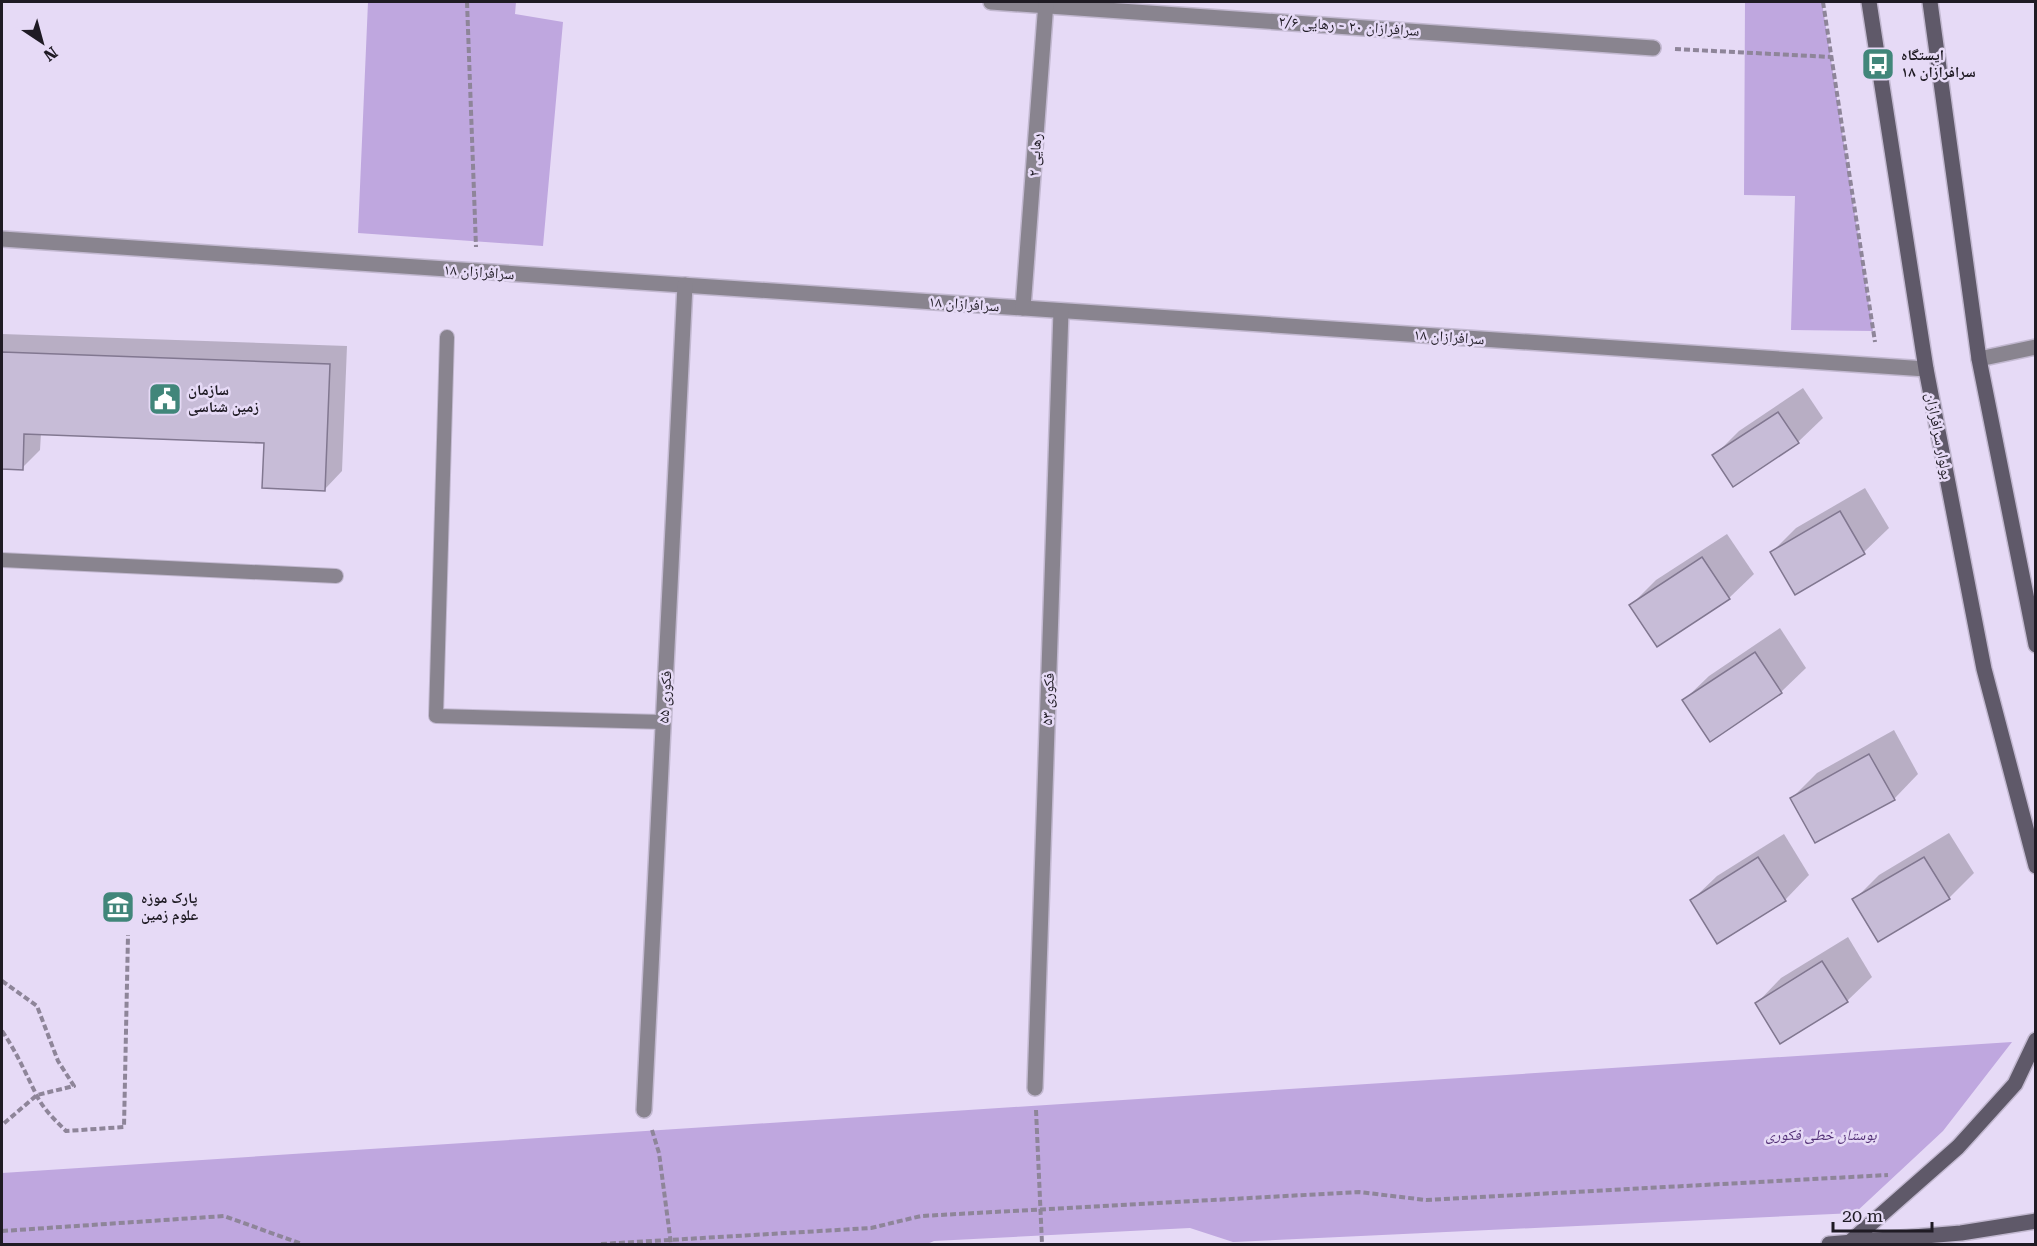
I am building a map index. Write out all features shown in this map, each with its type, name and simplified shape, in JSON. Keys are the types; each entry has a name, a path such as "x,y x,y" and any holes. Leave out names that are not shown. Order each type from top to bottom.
{"main road":[{"name":"بولوار سرافرازان","path":"1869,2 1926,369 1984,669 2036,866"},
{"path":"1930,2 1979,359 2036,645"},
{"path":"1848,1244 1958,1148 2015,1084 2036,1040"},
{"path":"1829,1245 1961,1233 2036,1221"}],"street":[{"name":"سرافرازان ۲۰ - رهایی ۲/۶","path":"991,2 1046,3 1653,48"},
{"name":"رهایی ۲","path":"1023,308 1046,3"},
{"name":"سرافرازان ۱۸","path":"2,239 1926,369"},
{"name":"فکوری ۵۵","path":"644,1110 685,285"},
{"name":"فکوری ۵۳","path":"1035,1088 1061,311"},
{"path":"1979,359 2036,347"}],"lane":[{"path":"447,338 436,716 663,722"},
{"path":"2,560 336,576"}],"path":[{"path":"467,2 477,272"},
{"path":"1823,2 1879,366"},
{"path":"1653,48 1832,57"},
{"path":"2,1031 50,1116 66,1131 124,1127 128,935"},
{"path":"2,981 37,1006 58,1062 74,1086 37,1095 2,1125"},
{"path":"1035,1088 1042,1245"},
{"path":"644,1110 659,1153 671,1242"},
{"path":"601,1245 871,1228 921,1216 1359,1191 1426,1200 1896,1174"},
{"path":"2,1231 224,1216 302,1245"}],"green space":[{"path":"368,2 516,2 515,14 563,22 543,246 358,233"},
{"path":"1745,2 1822,2 1873,331 1791,330 1795,196 1744,195"},
{"name":"بوستان خطی فکوری","path":"2012,1042 1943,1131 1855,1213 1233,1242 1190,1228 934,1241 927,1244 2,1244 2,1173"}],"building":[{"name":"سازمان زمین شناسی","path":"2,352 330,364 325,491 262,488 264,443 24,434 23,470 2,469"},
{"path":"1778,412 1799,443 1733,487 1712,455"},
{"path":"1840,511 1865,554 1795,595 1770,552"},
{"path":"1702,557 1730,599 1657,647 1629,605"},
{"path":"1755,652 1782,693 1710,742 1682,700"},
{"path":"1869,754 1895,800 1815,843 1790,798"},
{"path":"1758,857 1786,901 1717,944 1690,900"},
{"path":"1924,857 1950,899 1878,942 1852,899"},
{"path":"1822,961 1848,1002 1780,1044 1755,1003"}],"place":[{"name":"ایستگاه سرافرازان ۱۸","path":"1878,64"},
{"name":"سازمان زمین شناسی","path":"165,399"},
{"name":"پارک موزه علوم زمین","path":"118,907"}]}
